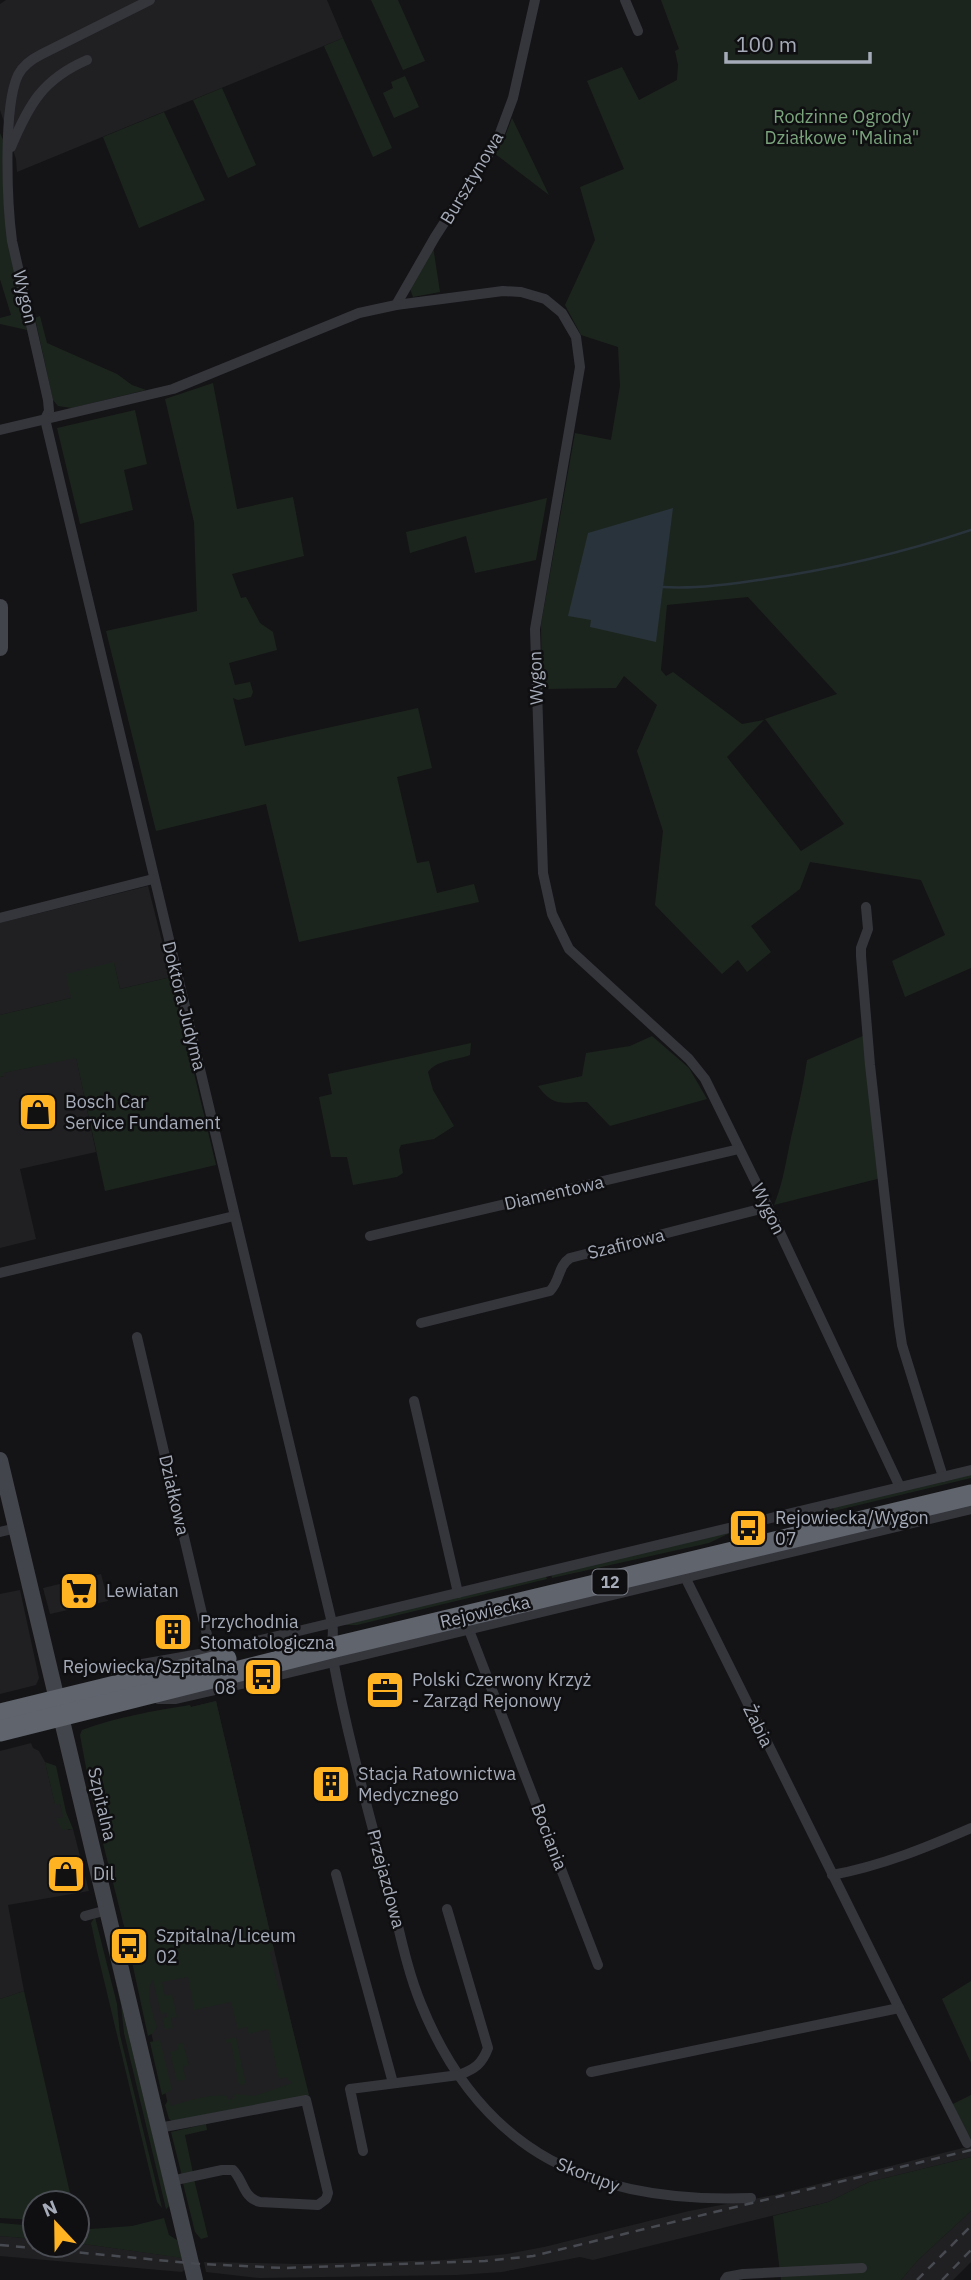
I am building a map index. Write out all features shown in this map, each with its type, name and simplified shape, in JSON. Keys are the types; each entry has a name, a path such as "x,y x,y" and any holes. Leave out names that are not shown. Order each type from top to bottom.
{"highway":[{"name":"Rejowiecka","path":"0,1731 60,1708 971,1484"},
{"name":"Rejowiecka","path":"5,1711 60,1708 138,1697 333,1642 971,1495"}],"street":[{"name":"Wygon","path":"45,419 49,411 48,400 8,214 10,97 19,72 29,61 150,0"},
{"name":"Bursztynowa","path":"396,305 435,237 497,141 513,98 535,0"},
{"path":"625,0 638,31"},
{"path":"9,151 27,111 40,91 68,68 87,60"},
{"name":"Wygon","path":"0,430 173,389 359,313 503,290 545,299 556,307 576,337 580,367 535,629 543,873 547,895 560,933 569,949 697,1067 705,1079 900,1487"},
{"name":"Doktora Judyma","path":"45,419 333,1642"},
{"path":"0,607 0,648"},
{"path":"0,918 153,879"},
{"path":"866,907 869,929 861,948 861,956 899,1325 902,1345 943,1477"},
{"name":"Diamentowa","path":"370,1236 739,1149"},
{"name":"Szafirowa","path":"421,1323 550,1291 555,1286 560,1268 570,1258 768,1207"},
{"path":"0,1273 234,1216"},
{"name":"Działkowa","path":"137,1337 211,1652"},
{"path":"414,1401 458,1593"},
{"name":"Szpitalna","path":"0,1460 195,2280"},
{"path":"333,1642 458,1593 971,1470"},
{"path":"108,1670 211,1652 469,1630 971,1509"},
{"path":"0,1532 17,1528"},
{"name":"Żabia","path":"685,1577 967,2143"},
{"name":"Bociania","path":"469,1630 598,1965"},
{"name":"Przejazdowa","path":"333,1642 365,1798 413,1981 428,2021 458,2075"},
{"path":"832,1875 869,1868 971,1828"},
{"path":"336,1874 393,2082"},
{"path":"363,2151 350,2089 458,2075 475,2069 483,2061 488,2048 447,1909"},
{"path":"85,1916 107,1910"},
{"path":"591,2072 899,2008"},
{"name":"Skorupy","path":"458,2075 476,2101 501,2125 547,2159 573,2171 614,2186 650,2194 680,2198 751,2198"},
{"path":"159,2129 306,2100 328,2193 318,2205 252,2200 233,2170 171,2180"},
{"path":"725,2280 727,2277 753,2274 862,2269"}],"shaded area":[{"path":"6,0 327,0 343,38 17,172 16,159 0,110 0,4"},
{"path":"673,508 656,642 590,627 591,620 568,616 588,533"},
{"path":"148,886 171,977 120,989 114,963 71,998 0,1015 0,923"},
{"path":"76,1057 96,1152 20,1169 36,1239 0,1248 0,1077 4,1076 3,1073"},
{"path":"101,1574 108,1601 50,1614 43,1588"},
{"path":"20,1590 39,1678 36,1685 0,1694 0,1594"},
{"path":"216,1701 307,2091 171,2117 81,1734"},
{"path":"31,1743 45,1762 55,1804 60,1804 68,1830 73,1829 89,1891 8,1905 24,1991 0,1999 0,1751"},
{"path":"971,2146 971,2157 869,2182 828,2202 593,2260 580,2257 502,2272 457,2275 259,2278 206,2272 204,2262 301,2264 444,2260 507,2254 689,2211 774,2195"},
{"path":"971,2211 971,2262 953,2280 901,2280 918,2260"},
{"path":"0,2236 21,2238 21,2258 0,2256"},
{"path":"91,2245 182,2258 185,2269 182,2272 34,2259 91,2259"}],"green space":[{"path":"371,0 398,0 425,61 403,70"},
{"name":"Rodzinne Ogrody Działkowe \"Malina\"","path":"661,0 971,0 971,968 905,997 892,961 945,935 921,880 810,862 800,889 751,926 771,952 747,972 738,960 722,974 655,905 663,831 637,751 657,705 624,676 616,688 542,689 541,624 575,433 611,440 620,386 618,347 581,335 565,305 595,240 580,187 624,169 587,81 622,67 639,100 677,80 675,51 679,49","holes":["748,597 837,694 765,719 844,824 801,851 727,757 764,720 742,724 673,672 666,676 661,670 667,605"]},
{"path":"343,38 392,148 373,157 324,46"},
{"path":"405,76 419,107 394,118 383,93 393,88 391,82"},
{"path":"222,88 256,165 228,178 193,100"},
{"path":"164,112 205,200 139,228 103,137"},
{"path":"512,118 549,195 494,153 504,139"},
{"path":"0,133 4,142 27,330 0,324 0,318 11,315 0,279"},
{"path":"433,246 440,292 413,297 410,289"},
{"path":"40,316 47,343 146,390 72,408 58,406 53,400 35,318"},
{"path":"213,383 237,509 293,497 304,556 232,574 241,598 246,597 260,623 273,632 277,650 229,663 235,685 250,682 253,692 251,697 238,700 233,698 245,746 418,708 432,768 397,777 417,863 429,861 437,893 474,884 479,902 299,942 266,804 156,831 106,631 197,611 194,522 165,399"},
{"path":"135,410 147,464 124,470 133,510 80,524 57,428"},
{"path":"547,498 536,560 475,573 466,536 410,553 406,532"},
{"path":"114,962 120,989 171,977 216,1165 105,1191 76,1058 4,1073 4,1076 0,1077 0,1015 71,998 66,974"},
{"path":"865,1035 881,1178 774,1205 783,1175 807,1060"},
{"path":"652,1036 689,1068 707,1099 610,1126 587,1102 554,1101 538,1086 582,1076 586,1053 630,1046"},
{"path":"471,1043 470,1055 441,1063 428,1072 433,1090 454,1126 434,1139 401,1145 399,1150 403,1173 397,1177 353,1185 347,1157 331,1157 319,1097 332,1094 328,1074"},
{"path":"971,1473 971,1478 834,1511 833,1507"},
{"path":"732,1532 709,1543 552,1578 551,1574"},
{"path":"545,1575 547,1579 357,1625 343,1625"},
{"path":"216,1701 274,1950 270,1952 279,1990 283,1990 309,2095 172,2121 165,2105 169,2099 171,2106 213,2096 227,2096 228,2100 235,2098 234,2094 254,2096 292,2083 286,2077 279,2079 268,2029 249,2034 247,2027 238,2029 231,2002 194,2010 188,1977 162,1982 165,1996 172,1994 177,2017 171,2018 173,2028 165,2029 162,2018 167,2017 167,2013 161,2014 153,1980 149,1997 157,2027 148,2036 126,1934 92,1800 80,1735 82,1730 122,1718"},
{"path":"45,1762 56,1766 66,1812 73,1829 62,1830 56,1819 63,1817 60,1804 55,1805"},
{"path":"100,1916 167,2195 169,2206 166,2209 124,2033 121,2005"},
{"path":"95,1917 117,2004 120,2035 162,2208 157,2202 97,1951 91,1923"},
{"path":"971,1981 971,2063 942,1999"},
{"path":"24,1991 69,2189 21,2189 21,2219 0,2218 0,1999"},
{"path":"236,2037 246,2084 239,2085 231,2042 226,2043 225,2040"},
{"path":"160,2040 172,2090 162,2095 150,2042"},
{"path":"183,2043 189,2065 183,2067 186,2080 177,2081 170,2052 178,2050 177,2044"},
{"path":"971,2095 971,2140 951,2105"},
{"path":"206,2124 207,2130 185,2135 193,2173 182,2176 171,2132"},
{"path":"971,2157 971,2211 918,2260 901,2280 781,2280 773,2216 828,2202 869,2182"},
{"path":"194,2179 208,2237 201,2239 195,2232 183,2183"},
{"path":"164,2218 169,2235 177,2240 182,2258 91,2245 91,2229 132,2226"},
{"path":"0,2223 21,2225 21,2238 0,2236"}],"waterway":[{"path":"662,587 722,585 785,576 892,553 971,530"}],"railway":[{"path":"0,2245 200,2264 284,2268 485,2261 533,2256 971,2150"},
{"path":"917,2280 971,2226"},
{"path":"942,2280 971,2250"}],"place":[{"name":"Bosch Car Service Fundament","path":"38,1112"},
{"name":"Rejowiecka/Wygon 07","path":"748,1528"},
{"name":"Lewiatan","path":"79,1591"},
{"name":"Przychodnia Stomatologiczna","path":"173,1632"},
{"name":"Rejowiecka/Szpitalna 08","path":"263,1677"},
{"name":"Polski Czerwony Krzyż - Zarząd Rejonowy","path":"385,1690"},
{"name":"Stacja Ratownictwa Medycznego","path":"331,1784"},
{"name":"Dil","path":"66,1874"},
{"name":"Szpitalna/Liceum 02","path":"129,1946"}]}
